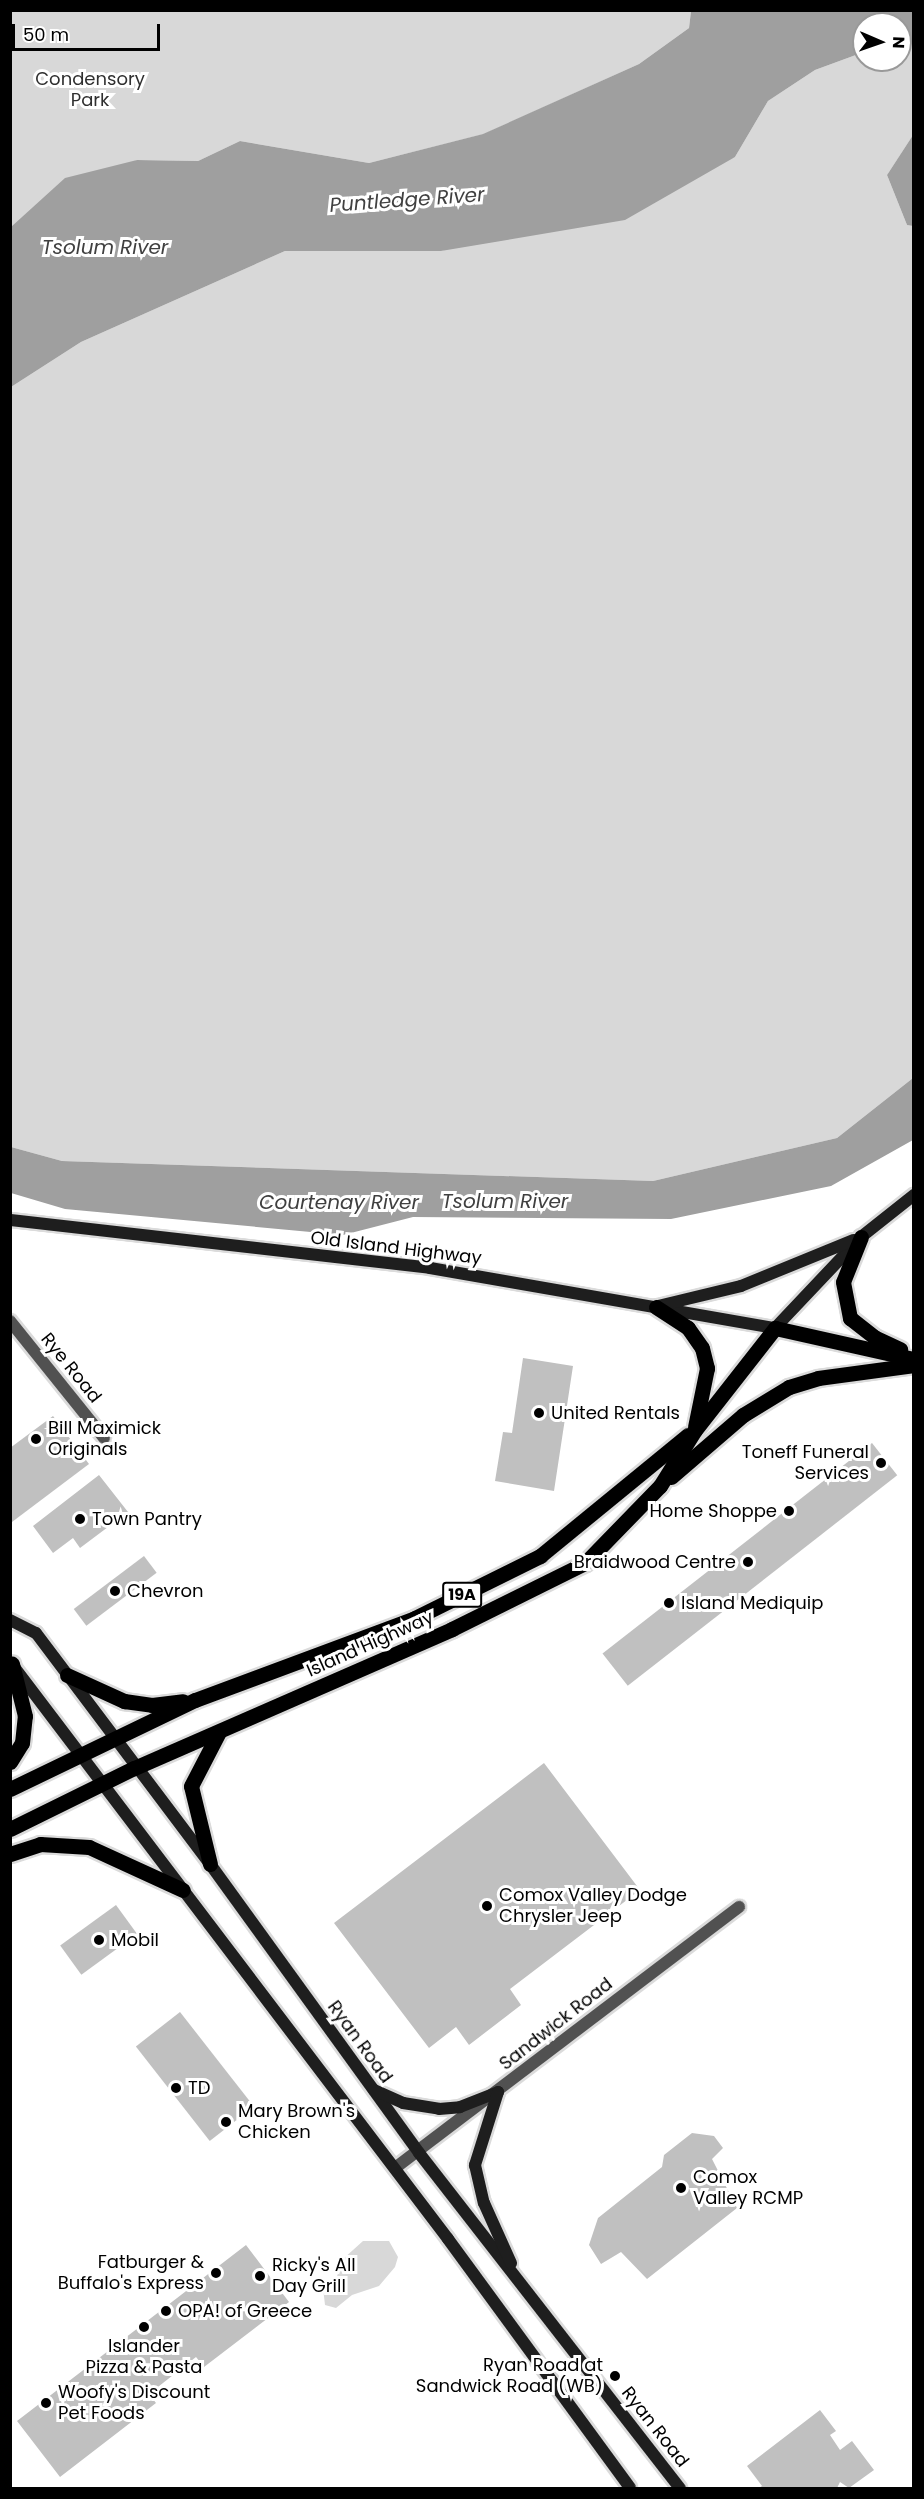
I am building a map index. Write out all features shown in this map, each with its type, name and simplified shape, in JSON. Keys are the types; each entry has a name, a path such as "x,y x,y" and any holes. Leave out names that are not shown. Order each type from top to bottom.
{"main road":[{"path":"776,1328 861,1237 914,1195"},
{"name":"Old Island Highway","path":"10,1220 430,1268 776,1328"},
{"path":"656,1307 757,1281 861,1237"},
{"path":"861,1237 843,1282 850,1318 874,1337 914,1357"},
{"path":"656,1307 688,1328 702,1348 707,1368 695,1430"},
{"path":"776,1328 914,1357"},
{"name":"Island Highway","path":"10,1829 134,1768 452,1629 585,1563 660,1486 695,1430 776,1328"},
{"path":"660,1486 743,1415 789,1387 818,1378 914,1365"},
{"name":"Island Highway","path":"10,1789 82,1758 195,1700 415,1618 540,1556 607,1505 641,1468 695,1430"},
{"name":"Ryan Road","path":"10,1620 36,1633 134,1768 210,1864 419,2153 680,2488"},
{"path":"11,1663 395,2168 630,2488"},
{"path":"10,1762 22,1743 25,1716 11,1663"},
{"path":"67,1675 124,1701 152,1705 195,1700"},
{"path":"210,1864 191,1786 219,1732"},
{"path":"10,1854 40,1844 89,1847 183,1890"},
{"path":"372,2089 403,2103 439,2109 460,2107 498,2092"},
{"path":"498,2092 478,2144 476,2174 484,2203 519,2281"}],"street":[{"name":"Rye Road","path":"10,1321 104,1438"},
{"name":"Sandwick Road","path":"395,2168 419,2153 739,1907"}],"green space":[{"name":"Condensory Park","path":"11,11 691,11 689,28 639,64 484,134 369,163 240,141 198,161 137,160 11,227"},
{"path":"913,42 913,135 887,175 907,225 914,226 913,1078 837,1138 653,1181 62,1161 11,1147 11,387 81,342 285,251 441,251 735,157 768,101 815,70 852,56 852,72 912,72"},
{"path":"363,2241 389,2241 398,2257 395,2267 379,2286 352,2295 336,2308 325,2305 323,2288 335,2282 343,2259"}],"water":[{"name":"Tsolum River","path":"691,11 913,11 913,42 912,12 852,12 852,56 815,70 768,101 735,157 625,220 441,251 285,251 81,342 11,387 11,227 65,178 137,160 198,161 240,141 369,163 483,134 639,64 689,28"},
{"path":"913,135 913,226 907,225 887,175"},
{"name":"Courtenay River","path":"913,1078 913,1140 831,1186 671,1219 413,1217 343,1235 65,1209 11,1193 11,1147 62,1161 653,1181 837,1138"}],"building":[{"name":"United Rentals","path":"523,1358 573,1366 554,1491 495,1481 503,1432 512,1433"},
{"path":"53,1416 89,1464 12,1522 10,1448"},
{"name":"Braidwood Centre","path":"872,1443 897,1475 628,1686 603,1654"},
{"name":"Town Pantry","path":"99,1475 128,1512 80,1548 73,1538 53,1553 33,1526"},
{"name":"Chevron","path":"144,1556 157,1573 86,1626 74,1609"},
{"name":"Comox Valley Dodge Chrysler Jeep","path":"544,1763 640,1890 510,1989 521,2005 469,2045 456,2027 429,2048 334,1923"},
{"name":"Mobil","path":"116,1905 137,1934 81,1975 60,1946"},
{"path":"180,2012 254,2107 210,2141 136,2046"},
{"name":"Comox Valley RCMP","path":"692,2133 714,2136 723,2148 712,2159 737,2208 647,2279 621,2252 601,2264 589,2245 598,2218 662,2167 664,2155"},
{"path":"246,2245 289,2302 204,2367 196,2357 149,2394 156,2403 60,2477 17,2421"},
{"path":"820,2410 836,2431 830,2435 840,2450 852,2441 874,2470 849,2488 840,2482 837,2488 759,2488 762,2486 747,2466"}],"place":[{"name":"United Rentals","path":"539,1413"},
{"name":"Bill Maximick Originals","path":"36,1439"},
{"name":"Toneff Funeral Services","path":"881,1463"},
{"name":"Home Shoppe","path":"789,1511"},
{"name":"Town Pantry","path":"80,1519"},
{"name":"Braidwood Centre","path":"748,1562"},
{"name":"Chevron","path":"115,1591"},
{"name":"Island Mediquip","path":"669,1603"},
{"name":"Comox Valley Dodge Chrysler Jeep","path":"487,1906"},
{"name":"Mobil","path":"99,1940"},
{"name":"TD","path":"176,2088"},
{"name":"Mary Brown's Chicken","path":"226,2122"},
{"name":"Comox Valley RCMP","path":"681,2188"},
{"name":"Fatburger & Buffalo's Express","path":"216,2273"},
{"name":"Ricky's All Day Grill","path":"260,2276"},
{"name":"OPA! of Greece","path":"166,2311"},
{"name":"Islander Pizza & Pasta","path":"144,2327"},
{"name":"Ryan Road at Sandwick Road (WB)","path":"615,2376"},
{"name":"Woofy's Discount Pet Foods","path":"46,2403"}],"water label":[{"name":"Puntledge River","path":"407,200"}]}
